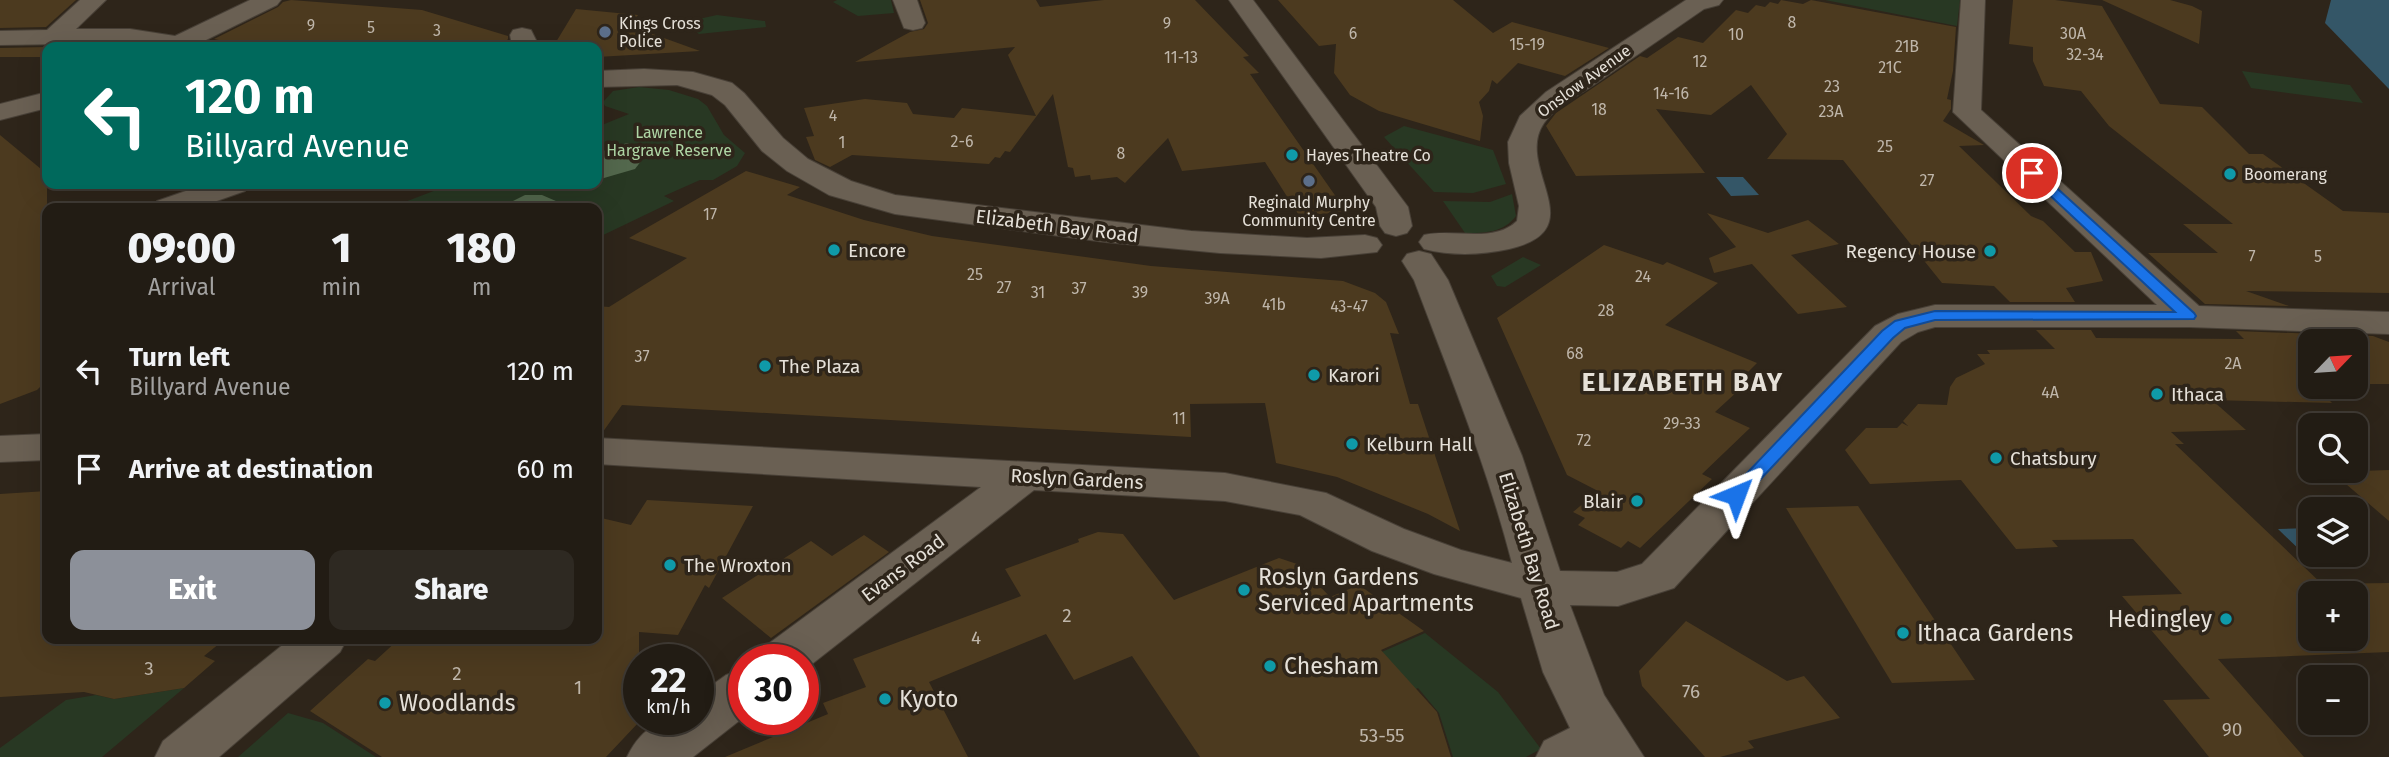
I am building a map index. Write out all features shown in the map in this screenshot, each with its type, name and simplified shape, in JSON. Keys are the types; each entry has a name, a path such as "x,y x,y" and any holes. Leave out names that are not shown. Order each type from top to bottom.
{"street":[{"path":"55,36 94,0"},
{"path":"191,42 269,0"},
{"path":"905,0 913,23"},
{"path":"1241,0 1392,207 1396,226"},
{"name":"Onslow Avenue","path":"1365,244 1376,255 1385,259 1428,251 1482,246 1507,241 1525,233 1535,220 1535,197 1522,154 1524,133 1529,122 1551,102 1675,17 1696,4 1711,0"},
{"path":"1973,0 1967,112 2189,316"},
{"path":"88,36 116,42"},
{"path":"0,38 130,36 162,42"},
{"path":"602,69 673,67 709,76"},
{"path":"602,79 709,76"},
{"name":"Elizabeth Bay Road","path":"709,76 737,98 750,120 779,152 810,175 859,195 912,208 1185,241 1300,248 1365,244"},
{"path":"0,112 42,101"},
{"path":"182,203 220,189"},
{"path":"1365,244 1365,239 1376,229 1396,226 1421,230 1428,251"},
{"name":"Elizabeth Bay Road","path":"1428,251 1432,280 1516,501 1540,587 1593,750"},
{"name":"Roslyn Gardens","path":"602,451 1225,486 1311,503 1388,540 1450,563 1540,587 1618,589 1658,576 1888,334 1900,325 1935,316 2189,316 2389,323"},
{"path":"0,449 42,447"},
{"name":"Evans Road","path":"803,644 1024,476"},
{"path":"182,757 317,644"},
{"path":"654,757 728,701"}],"green space":[{"path":"891,0 894,13 858,16 833,2"},
{"path":"1825,0 1960,0 1957,26"},
{"path":"717,15 765,21 766,27 699,34 689,26 694,20"},
{"path":"2242,71 2350,85 2363,103 2251,88"},
{"name":"Lawrence Hargrave Reserve","path":"639,87 669,90 698,99 707,106 724,135 745,153 737,166 713,180 700,180 664,196 674,201 602,236 602,203 402,203 439,189 602,189 602,125 629,114 605,106 603,102 613,91"},
{"path":"1404,126 1493,150 1506,184 1473,193 1434,192 1384,137"},
{"path":"627,143 648,152 635,169 604,178 602,151"},
{"path":"1512,194 1516,216 1505,226 1486,232 1465,233 1443,201 1490,202"},
{"path":"525,195 542,195 560,203 509,203"},
{"path":"1523,257 1541,265 1505,287 1497,286 1491,276"},
{"path":"1425,633 1498,692 1541,749 1526,757 1453,757 1439,713 1418,688 1268,757 1213,726"},
{"path":"184,688 102,757 0,757 0,748 66,700 96,695 114,699"},
{"path":"288,713 323,723 376,757 238,757"}],"water":[{"path":"2331,0 2389,0 2389,89 2325,23"},
{"path":"1716,177 1743,177 1759,195 1731,196"},
{"path":"2298,528 2298,548 2278,529"}],"building":[{"path":"0,0 76,0 46,27 0,28"},
{"path":"291,0 422,10 508,36 508,39 506,42 228,42 214,39"},
{"path":"920,0 1036,0 1040,7 1104,0 1195,0 1249,56 1243,57 1259,73 1250,74 1346,211 1300,217 1265,162 1182,171 1168,138 1125,183 1117,177 1091,180 1090,175 1075,177 1073,168 1068,167 1053,94 1010,152 1005,151 1000,158 995,157 989,164 852,155 830,167 815,160 806,137 814,136 804,108 865,99 907,103 913,114 954,118 962,108 1036,116 1008,55 1015,47 855,62 910,32 924,29 928,23"},
{"path":"1278,0 1453,0 1493,33 1512,22 1609,48 1565,76 1518,63 1497,84 1492,80 1489,91 1479,102 1483,116 1480,141 1379,111 1350,95 1334,73 1336,44 1319,46"},
{"path":"1781,0 1803,4 1811,0 1956,27 1953,71 1947,99 1951,100 1951,109 1943,121 1984,145 1959,146 2031,216 2043,221 2075,252 2091,252 2103,281 2066,288 2075,302 2010,302 1994,286 1942,283 1843,160 1767,159 1787,134 1751,85 1711,115 1656,109 1705,173 1576,176 1546,126 1556,113 1640,56 1647,58 1678,37 1703,43 1736,10 1748,13 1756,5 1765,7 1770,2 1778,4"},
{"path":"2013,0 2055,0 2102,6 2160,104 2202,107 2249,154 2263,154 2343,211 2389,213 2389,293 2246,291 2289,306 2205,304 2148,253 2218,253 2183,224 2233,224 2109,126 2081,91 2044,86 2033,61 2033,47 2009,44"},
{"path":"2102,0 2170,0 2192,6 2202,11 2199,44"},
{"name":"Kings Cross Police","path":"576,9 638,15 634,21 642,23 639,29 700,51 602,57 602,42 556,42"},
{"path":"42,47 42,57 0,57 0,48"},
{"path":"0,135 42,170 42,189 47,189 47,203 42,203 42,385 37,390 0,404"},
{"path":"746,171 800,187 787,195 864,220 932,236 1151,266 1343,281 1375,293 1386,302 1399,334 1390,333 1410,404 1418,404 1460,531 1428,514 1337,477 1276,463 1265,403 1190,404 1191,437 622,405 602,433 602,306 609,307 687,258 629,238"},
{"path":"1707,213 1768,233 1808,220 1839,244 1791,255 1847,307 1798,314 1752,264 1714,273 1709,258 1736,247"},
{"path":"1604,245 1663,265 1667,262 1718,283 1665,325 1757,363 1744,376 1751,379 1715,412 1750,428 1702,474 1712,479 1640,548 1628,541 1621,548 1578,525 1585,518 1573,512 1598,491 1567,475 1497,318"},
{"path":"2036,330 2091,330 2096,338 2244,339 2236,331 2298,333 2298,399 2328,399 2332,403 2212,400 2246,430 2171,432 2184,444 2175,444 2298,561 2298,567 2304,567 2319,581 2298,581 2298,651 2368,651 2368,583 2389,583 2389,652 2218,659 2304,757 2209,757 2163,700 2210,699 2122,596 2182,594 2133,539 2052,540 2058,547 2016,549 1961,480 1870,484 1845,450 1866,428 1897,428 1902,423 1908,426 1903,421 1918,404 1947,405 1950,387 1956,378 1985,364 1977,354 1990,354 1987,350 2055,349"},
{"path":"2368,336 2389,342 2389,384 2368,384"},
{"path":"2389,470 2389,521 2368,503 2368,497 2361,497 2345,483 2368,483 2368,471"},
{"path":"42,491 42,644 219,644 204,656 215,661 184,688 114,699 84,692 0,697 0,494"},
{"path":"647,500 753,506 709,588 705,585 678,635 639,632 639,644 623,644 623,735 627,735 606,757 382,757 310,711 368,659 375,661 394,644 602,644 602,518 631,525"},
{"name":"Ithaca Gardens","path":"1858,506 1975,680 1892,683 1786,508"},
{"path":"1098,532 1123,534 1174,600 1279,558 1300,565 1330,597 1359,585 1424,631 1381,650 1437,712 1451,757 1200,757 1132,656 1074,680 1046,634 929,682 968,757 725,757 778,735 819,735 819,718 828,714 823,703 866,687 853,659 1021,596 1005,569 1079,542 1078,539"},
{"path":"864,535 889,552 771,638 722,598 811,541 832,556"},
{"path":"1686,621 1787,681 1804,676 1840,718 1748,741 1754,748 1720,757 1705,757 1642,686 1639,671"}],"place":[{"name":"Kings Cross Police","path":"605,32"},
{"name":"Hayes Theatre Co","path":"1292,155"},
{"name":"Boomerang","path":"2230,174"},
{"name":"Reginald Murphy Community Centre","path":"1309,181"},
{"name":"Encore","path":"834,250"},
{"name":"Regency House","path":"1990,251"},
{"name":"The Plaza","path":"765,366"},
{"name":"Karori","path":"1314,375"},
{"name":"Ithaca","path":"2157,394"},
{"name":"Kelburn Hall","path":"1352,444"},
{"name":"Chatsbury","path":"1996,458"},
{"name":"Blair","path":"1637,501"},
{"name":"The Wroxton","path":"670,565"},
{"name":"Roslyn Gardens Serviced Apartments","path":"1244,590"},
{"name":"Hedingley","path":"2226,619"},
{"name":"Ithaca Gardens","path":"1903,633"},
{"name":"Chesham","path":"1270,666"},
{"name":"Kyoto","path":"885,699"},
{"name":"Woodlands","path":"385,703"}],"district":[{"name":"ELIZABETH BAY","path":"1683,382"}],"route":[{"path":"1736,495 1888,334 1915,319 1935,316 2189,316 2032,173"}]}
